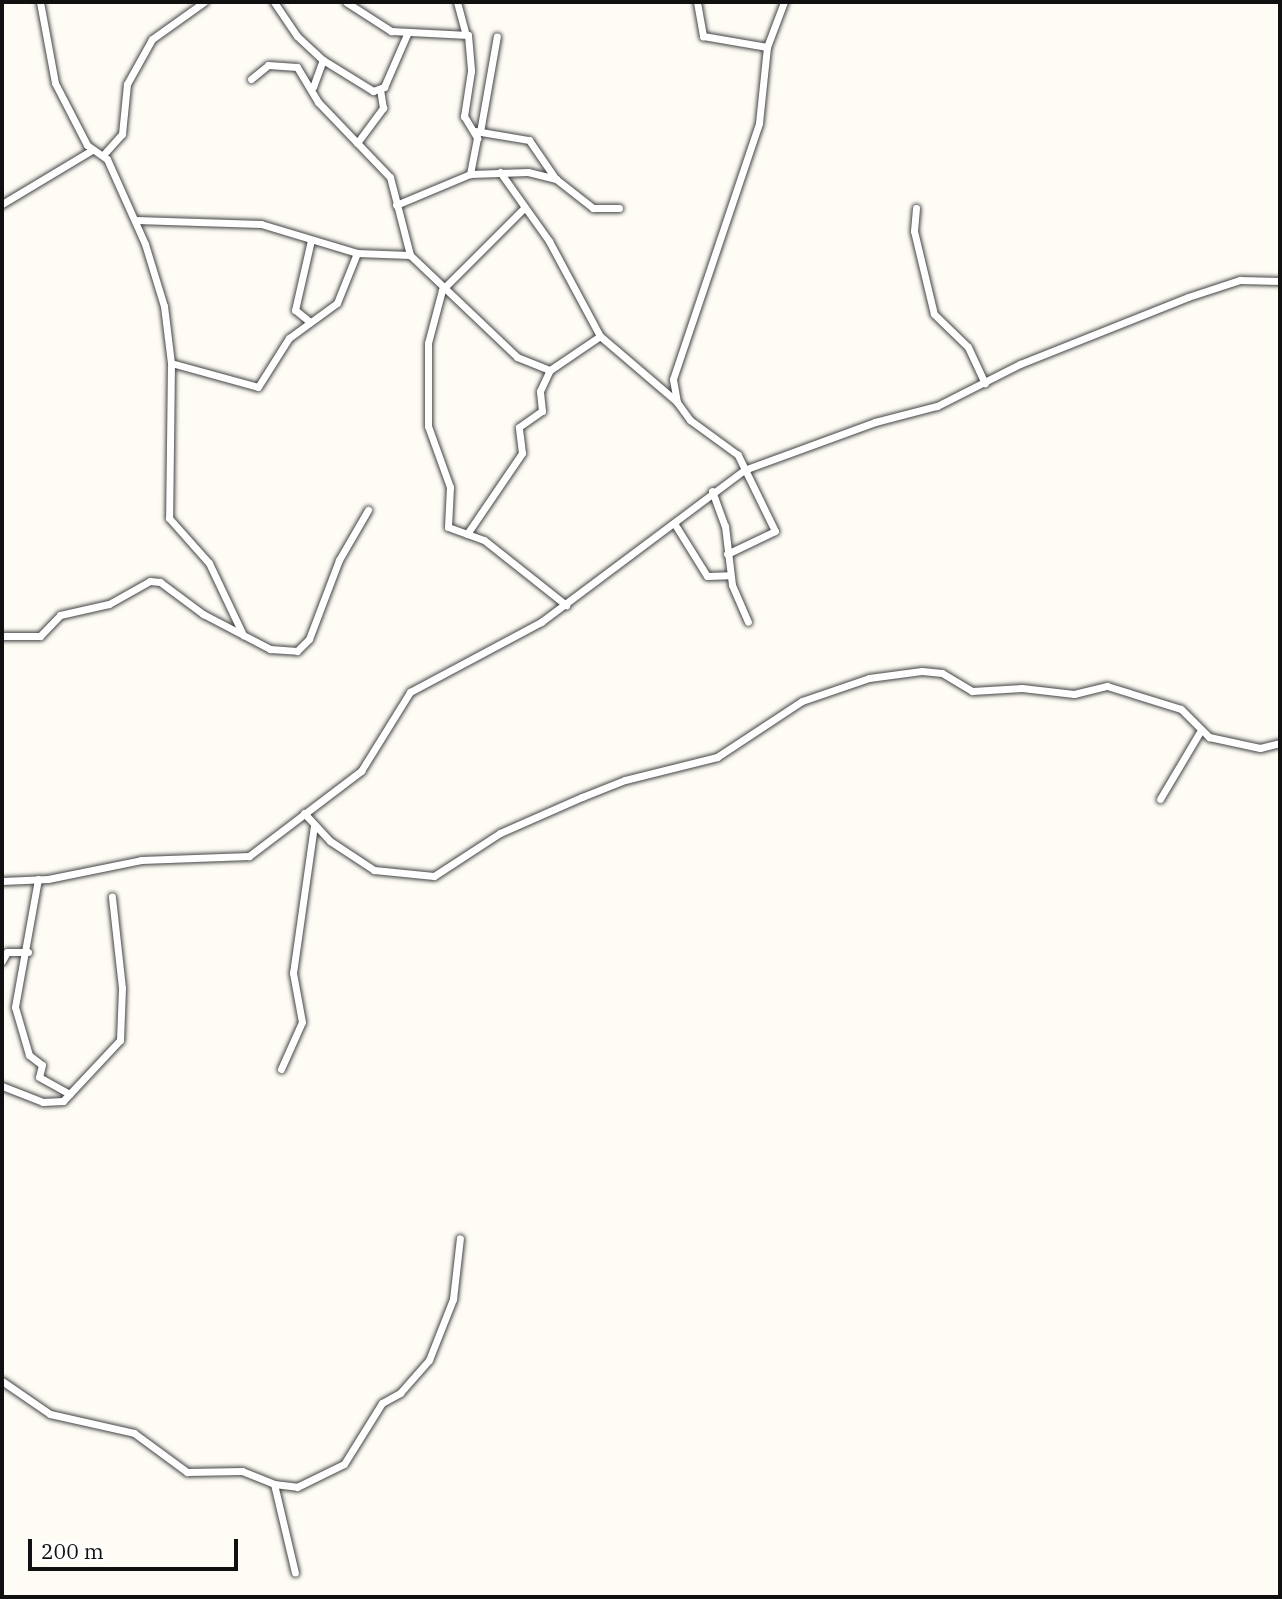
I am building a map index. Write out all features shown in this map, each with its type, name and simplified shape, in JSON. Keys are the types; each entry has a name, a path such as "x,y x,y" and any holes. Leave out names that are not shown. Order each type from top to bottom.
{"street":[{"path":"40,2 55,83 92,150 104,154 136,220 164,306 171,363 169,518 209,563 243,635"},
{"path":"104,154 122,134 127,84 152,39 204,2"},
{"path":"274,2 297,36 323,60 357,85 380,90"},
{"path":"346,2 379,26 407,34 465,32"},
{"path":"457,2 472,53 464,116 478,131 529,140 555,179 593,208 619,208"},
{"path":"697,2 703,36 767,47"},
{"path":"677,402 673,379 680,345 732,212 740,169 759,123 767,47 784,2"},
{"path":"357,143 383,108 380,90 407,34"},
{"path":"470,174 475,166 478,131 497,36"},
{"path":"313,87 323,60"},
{"path":"251,79 268,65 293,64 313,87 318,102 390,177 410,255 445,283 517,357 550,370"},
{"path":"2,204 92,150"},
{"path":"396,205 470,174 500,172 555,179"},
{"path":"500,172 549,241 600,336 677,402 690,420 732,447 775,534 727,554"},
{"path":"524,208 445,283 428,343 428,426 450,487 447,523 484,540 565,605"},
{"path":"916,208 917,248 934,314 968,347 985,383"},
{"path":"136,220 261,225 357,253 410,255"},
{"path":"310,322 295,310 311,240"},
{"path":"171,363 258,387 283,346 337,303 357,253"},
{"path":"2,881 38,879 141,860 241,859 361,771 410,692 565,605 712,491 744,470 875,422 937,406 985,383 1223,285 1280,281"},
{"path":"467,534 522,453 519,427 542,411 540,391 550,370 600,336"},
{"path":"712,491 725,526 730,575 748,622"},
{"path":"2,636 40,636 60,615 109,604 150,581 160,582 243,635 284,653 297,651 309,639 339,560 368,510"},
{"path":"674,523 707,576 730,575"},
{"path":"304,813 314,826 374,870 434,876 500,832 582,797 625,780 717,757 802,701 869,678 922,671 942,673 972,691 1022,688 1074,694 1107,686 1181,709 1209,737 1254,747 1280,743"},
{"path":"1160,799 1201,730"},
{"path":"281,1069 302,1022 293,973 314,826"},
{"path":"38,879 28,952 15,1007 26,1046 42,1065 39,1077 70,1094"},
{"path":"2,1086 43,1102 63,1101 123,1031 112,897"},
{"path":"2,961 7,951 28,952"},
{"path":"2,1381 58,1417 134,1433 187,1472 242,1471 274,1485 297,1487 344,1464 382,1403 400,1393 434,1353 459,1274 460,1238"},
{"path":"274,1485 295,1573"}]}
